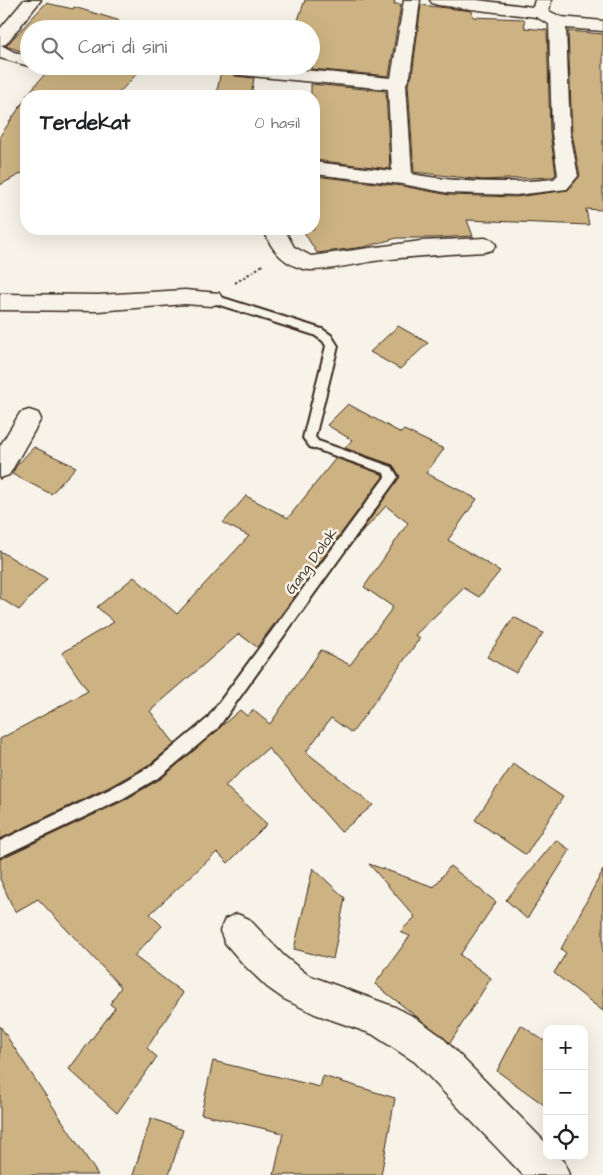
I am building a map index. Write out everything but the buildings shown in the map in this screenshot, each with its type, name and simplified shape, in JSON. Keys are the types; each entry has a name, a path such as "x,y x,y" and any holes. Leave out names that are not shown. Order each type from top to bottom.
{"street":[{"path":"0,40 33,0"},
{"path":"402,178 397,84 401,76 412,0"},
{"path":"438,0 547,12 603,26"},
{"path":"320,169 402,178 449,187 516,189 560,185 568,176 547,12"},
{"path":"0,50 8,56 20,59"},
{"path":"297,75 397,84"},
{"path":"276,235 279,244 285,251 294,258 310,263 421,248 485,245"},
{"path":"0,302 98,303 185,297 211,298"},
{"path":"0,468 29,419"},
{"path":"237,931 284,979 295,986 312,996 377,1017 407,1033 428,1049 550,1175"}],"lane":[{"name":"Gang Dolok","path":"0,849 116,794 156,771 212,724 392,477 388,470 314,444 309,438 332,346 327,338 318,332 211,298"}],"path":[{"path":"211,298 285,251"}]}
